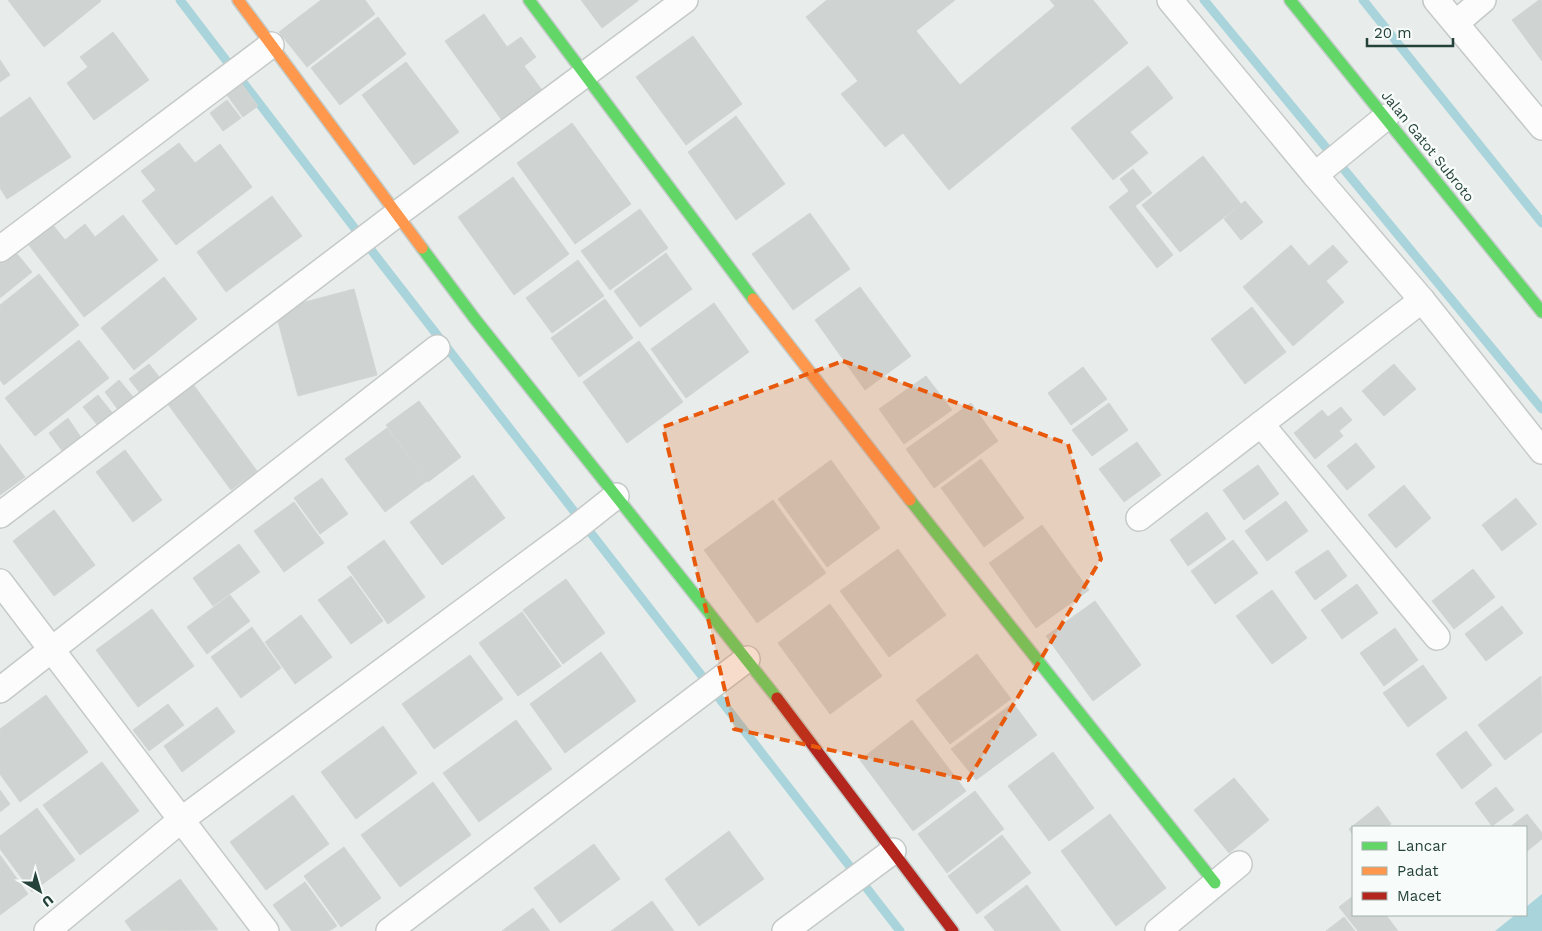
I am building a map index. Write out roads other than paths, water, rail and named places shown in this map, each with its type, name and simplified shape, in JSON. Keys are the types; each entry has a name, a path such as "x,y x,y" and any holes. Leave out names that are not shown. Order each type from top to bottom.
{"street":[{"path":"238,0 475,319 607,503 747,659 953,931"},
{"path":"529,0 584,76 790,347 1215,883"},
{"path":"0,515 397,214 685,0"},
{"path":"1170,0 1320,170 1542,451"},
{"name":"Jalan Gatot Subroto","path":"1290,0 1539,302"},
{"path":"1436,0 1542,127"},
{"path":"1456,23 1483,0"},
{"path":"0,249 271,45"},
{"path":"1320,170 1386,117"},
{"path":"1139,518 1422,300"},
{"path":"0,690 437,348"},
{"path":"1261,424 1437,638"},
{"path":"47,931 181,820 574,530 607,503"},
{"path":"0,582 266,931"},
{"path":"389,931 747,659"},
{"path":"785,931 893,851"},
{"path":"1158,931 1239,864"}],"water":[{"path":"1542,894 1542,931 1495,931 1514,916 1527,916 1527,906"}],"waterway":[{"path":"180,0 382,264 900,931"},
{"path":"1204,0 1542,409"},
{"path":"1363,0 1542,223"}]}
